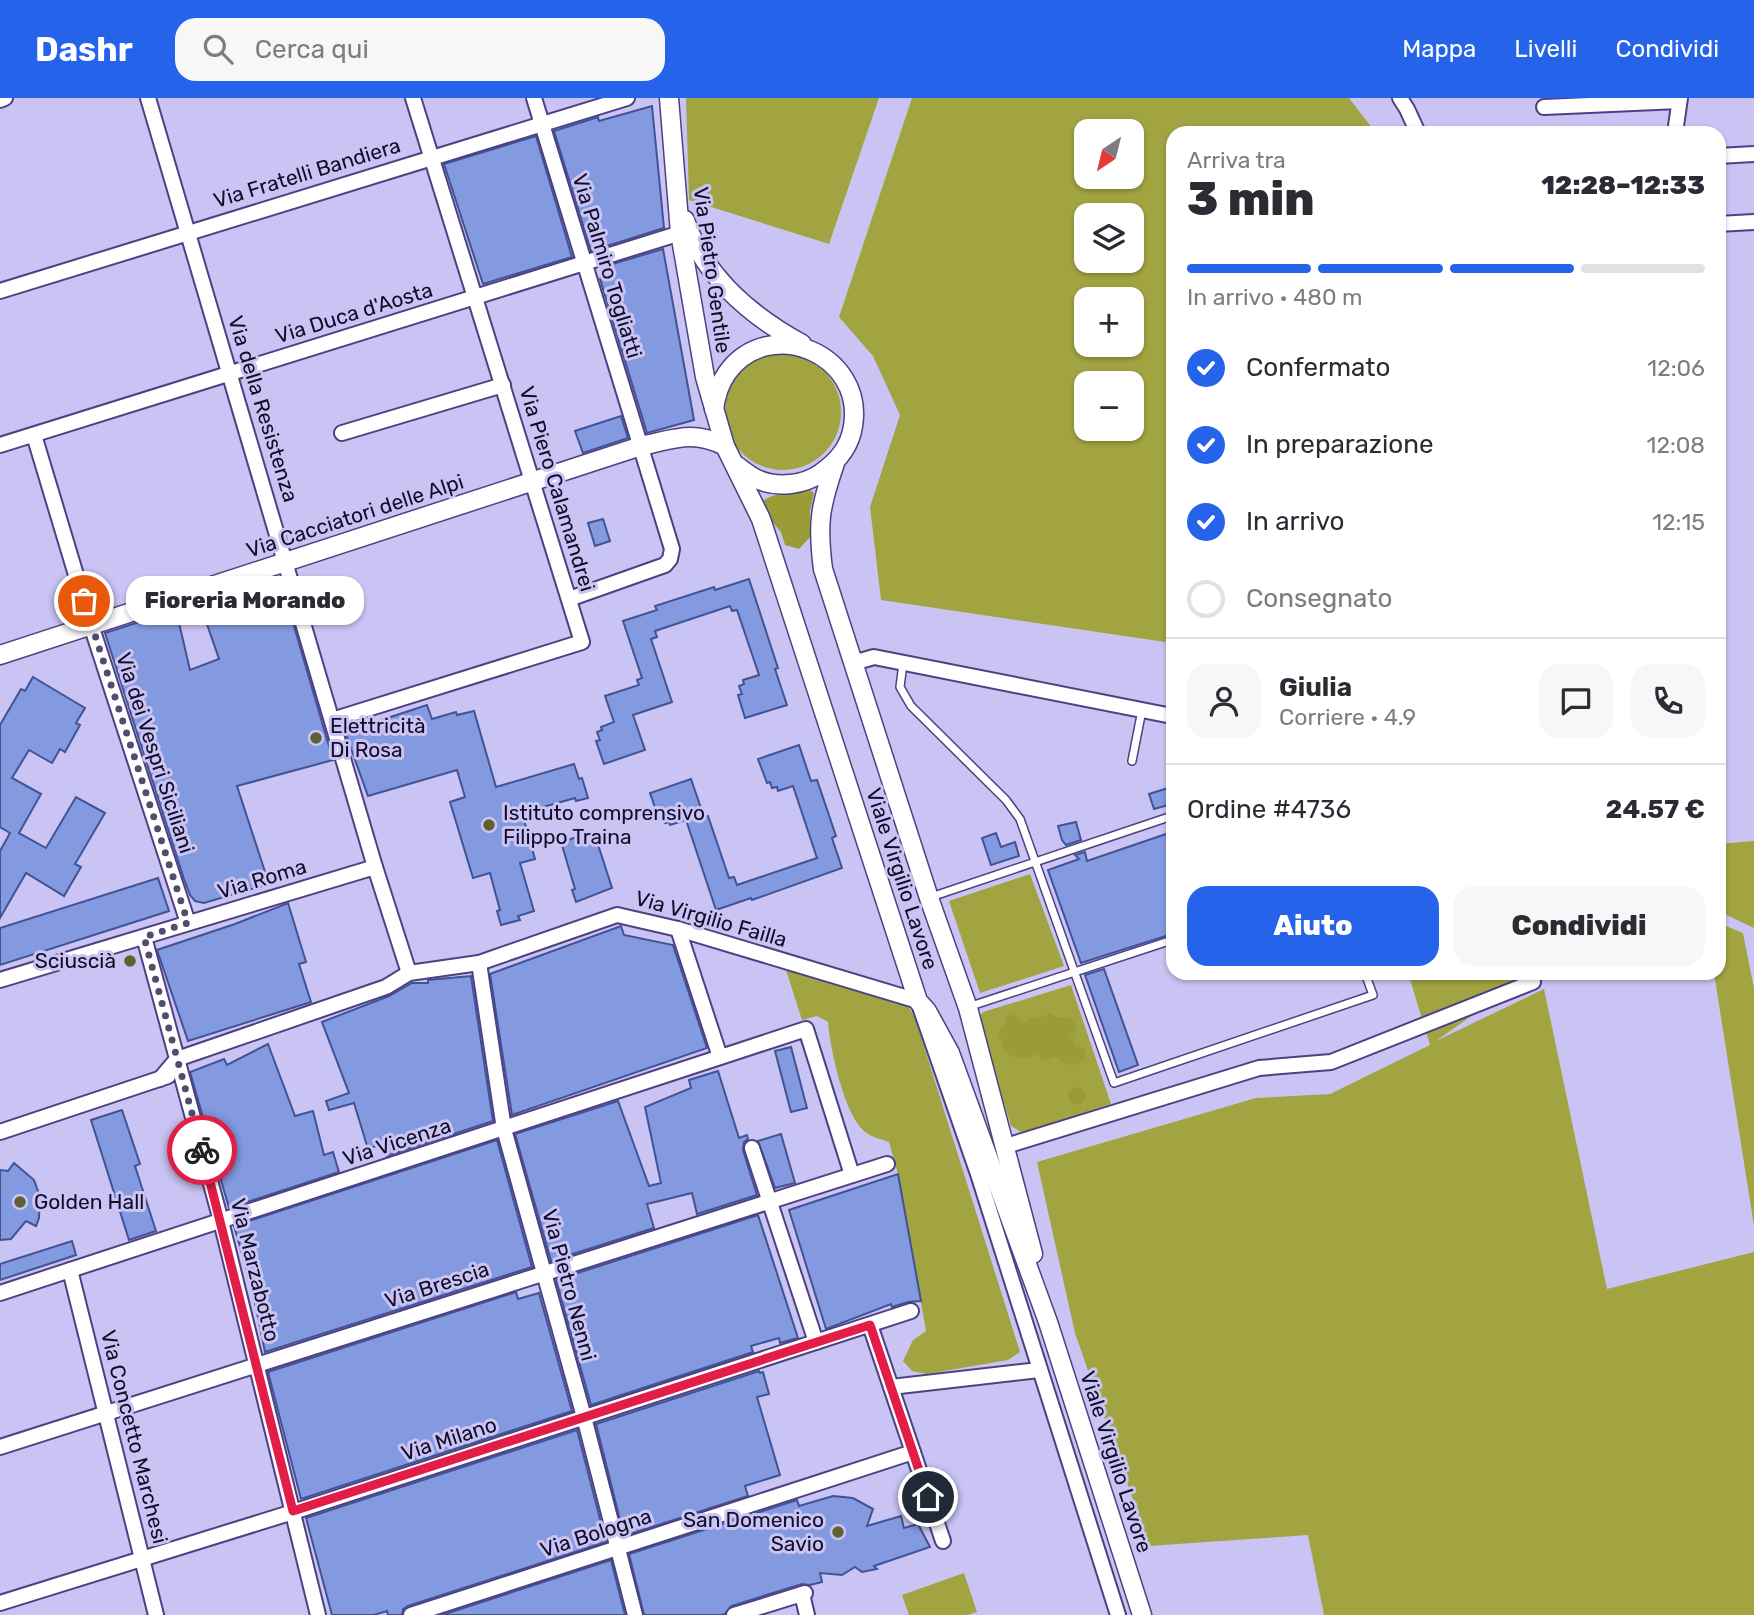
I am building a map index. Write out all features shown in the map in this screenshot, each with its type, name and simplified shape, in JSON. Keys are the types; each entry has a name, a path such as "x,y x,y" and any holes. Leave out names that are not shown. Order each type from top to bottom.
{"street":[{"name":"Via della Resistenza","path":"148,98 375,867 409,973"},
{"name":"Via Piero Calamandrei","path":"332,720 582,642 413,98"},
{"name":"Via Palmiro Togliatti","path":"534,98 672,549 670,559 665,565 569,599"},
{"name":"Via Fratelli Bandiera","path":"0,291 627,98"},
{"name":"Via Pietro Gentile","path":"669,98 677,195 705,377 725,446"},
{"path":"1400,98 1414,126"},
{"path":"1544,107 1680,99 1676,126"},
{"path":"1726,156 1754,154"},
{"path":"1726,224 1754,222"},
{"path":"684,232 734,296 758,318 826,358 848,384 853,400 855,417 845,450 835,463 812,479 786,485 759,480 736,466"},
{"name":"Via Duca d'Aosta","path":"0,445 684,232"},
{"path":"714,409 718,390 726,374 747,355 774,345 811,349"},
{"path":"342,433 503,386"},
{"name":"Via dei Vespri Siciliani","path":"34,435 91,625 188,923"},
{"name":"Via Cacciatori delle Alpi","path":"0,655 641,446 694,435 709,438 725,446"},
{"name":"Viale Virgilio Lavore","path":"725,446 761,519 918,1001 927,1011 950,1053 1048,1322 1142,1615"},
{"name":"Viale Virgilio Lavore","path":"835,463 822,500 818,534 823,569 929,898 968,1008 1027,1224 1048,1322"},
{"path":"853,663 874,657 1166,715"},
{"name":"Via Roma","path":"0,980 375,867"},
{"name":"Via Virgilio Failla","path":"179,1065 386,987 409,973 479,963 617,915 678,929 918,1001"},
{"path":"678,929 720,1057"},
{"name":"Via Marzabotto","path":"144,937 221,1221 318,1615"},
{"name":"Via Pietro Nenni","path":"479,963 505,1129 635,1615"},
{"path":"1006,1146 1259,1068 1331,1062 1533,982"},
{"path":"918,1001 978,1174 1118,1615"},
{"name":"Via Vicenza","path":"0,1293 806,1029 852,1175"},
{"path":"0,1132 160,1079 179,1065"},
{"path":"752,1148 816,1342"},
{"name":"Via Brescia","path":"0,1447 887,1164"},
{"name":"Via Concetto Marchesi","path":"70,1270 156,1615"},
{"name":"Via Milano","path":"0,1603 911,1311"},
{"path":"870,1325 943,1541"},
{"path":"891,1387 1039,1370"},
{"name":"Via Bologna","path":"411,1615 913,1452"},
{"path":"737,1615 804,1594 807,1615"}],"lane":[{"path":"903,663 900,687 904,697 1006,800 1020,819 1114,1083 1373,995 1368,980"},
{"path":"1132,761 1142,710"},
{"path":"929,898 1166,818"},
{"path":"968,1008 1166,942"}],"shaded area":[{"path":"686,98 879,98 829,244 689,200"},
{"path":"912,98 1349,98 1371,126 1166,126 1166,642 881,600 870,507 900,415 873,356 839,317"},
{"path":"783,354 805,359 824,371 836,390 841,412 836,434 824,453 805,465 783,470 761,465 742,453 730,434 725,412 730,390 742,371 761,359"},
{"path":"810,490 814,493 810,511 810,537 799,549 785,545 781,532 768,517 761,502 778,495"},
{"path":"1754,841 1754,928 1726,915 1726,843"},
{"path":"1030,874 1064,966 980,993 949,901"},
{"path":"1726,926 1743,933 1754,989 1754,1226 1715,980 1726,980"},
{"path":"786,970 909,1007 915,1018 1020,1352 1008,1360 927,1374 912,1371 903,1361 913,1340 926,1331 898,1174 889,1142 870,1135 857,1123 839,1080 828,1022 817,1016 802,1020"},
{"path":"1410,980 1522,980 1436,1041 1544,989 1607,1289 1754,1252 1754,1615 1324,1615 1308,1535 1149,1546 1075,1333 1037,1162 1256,1098 1330,1094 1430,1045"},
{"path":"1071,985 1111,1104 1023,1133 1011,1126 979,1017 983,1012"},
{"path":"1049,1013 1057,1017 1069,1017 1075,1024 1076,1031 1069,1038 1074,1040 1075,1046 1084,1048 1086,1058 1073,1066 1061,1061 1058,1056 1048,1060 1042,1059 1039,1054 1015,1058 1006,1052 998,1036 1001,1028 1006,1025 1004,1019 1014,1014 1026,1024 1031,1018 1041,1018"},
{"path":"1077,1087 1083,1090 1086,1096 1083,1102 1077,1105 1071,1102 1068,1096 1071,1090"},
{"path":"964,1573 977,1612 967,1615 909,1615 902,1595"}],"building":[{"path":"652,106 664,228 591,251 554,131 598,117 599,121"},
{"path":"536,136 572,257 483,284 444,164"},
{"path":"663,249 694,420 647,433 600,279 612,274 609,265"},
{"path":"621,416 628,438 583,453 575,431"},
{"path":"603,519 610,541 595,546 588,523"},
{"path":"280,578 333,760 237,786 269,884 204,903 195,901 184,879 105,633 176,610 190,670 219,659 200,604"},
{"path":"749,579 787,705 745,718 738,695 742,694 739,686 744,684 743,680 759,675 737,610 732,611 730,606 655,631 657,637 651,639 672,702 633,715 645,750 604,764 596,741 600,740 597,732 602,730 601,727 614,722 605,696 639,685 637,680 642,678 623,621 657,610 655,606"},
{"path":"33,677 85,708 76,723 80,725 65,752 60,749 52,763 29,750 12,778 41,794 19,833 46,848 76,797 105,813 75,864 81,867 64,896 26,873 0,918 0,851 10,833 0,827 0,725 21,689 25,691"},
{"path":"427,705 432,719 456,712 457,715 474,711 496,787 574,764 579,779 582,778 588,798 576,801 575,798 522,813 535,859 520,863 534,911 518,916 520,920 501,925 497,911 500,910 490,873 473,878 450,802 465,797 457,770 368,796 345,732"},
{"path":"799,745 811,781 817,780 836,836 832,838 842,868 716,910 686,820 670,825 669,822 665,823 662,815 658,816 650,793 691,779 704,817 708,816 729,878 734,877 737,885 817,858 793,786 778,791 777,787 772,788 770,782 767,783 758,759"},
{"path":"1166,789 1166,806 1154,809 1149,794"},
{"path":"1076,822 1081,840 1066,845 1058,826"},
{"path":"594,832 612,888 576,902 572,890 575,889 561,842"},
{"path":"996,833 1001,847 1015,842 1019,856 991,865 982,838"},
{"path":"1166,834 1166,936 1081,963 1048,870 1079,859 1075,855 1085,852 1087,861"},
{"path":"158,878 169,911 0,965 0,928"},
{"path":"288,903 306,962 299,964 311,1002 188,1041 157,950"},
{"path":"621,926 624,935 673,945 707,1048 512,1115 490,974"},
{"path":"1104,969 1138,1065 1119,1072 1085,975"},
{"path":"471,976 493,1121 387,1156 390,1141 368,1149 354,1103 329,1110 326,1101 349,1093 322,1022 389,996 412,983"},
{"path":"268,1044 295,1116 313,1111 324,1155 333,1152 339,1172 229,1208 190,1072 224,1059 227,1065"},
{"path":"791,1047 807,1108 791,1112 775,1051"},
{"path":"718,1071 739,1138 747,1135 743,1150 757,1195 697,1214 692,1193 647,1204 654,1228 551,1261 515,1134 618,1101 649,1186 661,1183 645,1107 691,1088 689,1080"},
{"path":"122,1110 140,1164 135,1166 156,1231 129,1240 91,1120"},
{"path":"781,1134 795,1183 775,1188 758,1141"},
{"path":"497,1140 532,1267 265,1352 252,1288 234,1226"},
{"name":"Golden Hall","path":"14,1163 34,1180 40,1197 39,1218 36,1226 26,1221 11,1239 0,1240 0,1170 8,1171"},
{"path":"898,1174 921,1301 892,1307 891,1304 826,1329 789,1210"},
{"path":"758,1215 798,1338 780,1343 779,1338 751,1346 753,1352 591,1405 556,1280"},
{"path":"72,1241 76,1255 0,1280 0,1264"},
{"path":"516,1292 518,1299 539,1293 572,1411 301,1499 268,1372"},
{"path":"759,1371 763,1372 769,1394 757,1397 780,1475 745,1486 748,1496 624,1536 596,1424"},
{"path":"577,1430 606,1542 408,1606 403,1609 402,1615 388,1615 387,1611 374,1615 332,1615 306,1518"},
{"path":"833,1496 853,1498 873,1509 867,1526 901,1516 904,1528 918,1524 930,1547 874,1566 877,1569 862,1572 855,1567 842,1575 820,1573 822,1582 802,1584 731,1606 725,1614 644,1615 629,1554 797,1500 799,1506"},
{"path":"611,1560 625,1615 442,1615"}],"way so far":[{"path":"84,601 188,923 144,937 202,1150"}],"place":[{"name":"Fioreria Morando","path":"84,601"},
{"name":"Elettricità Di Rosa","path":"316,738"},
{"name":"Istituto comprensivo Filippo Traina","path":"489,825"},
{"name":"Sciuscià","path":"130,961"},
{"name":"Golden Hall","path":"20,1202"},
{"name":"San Domenico Savio","path":"838,1532"}],"route":[{"path":"202,1150 293,1511 870,1325 928,1497"}]}
